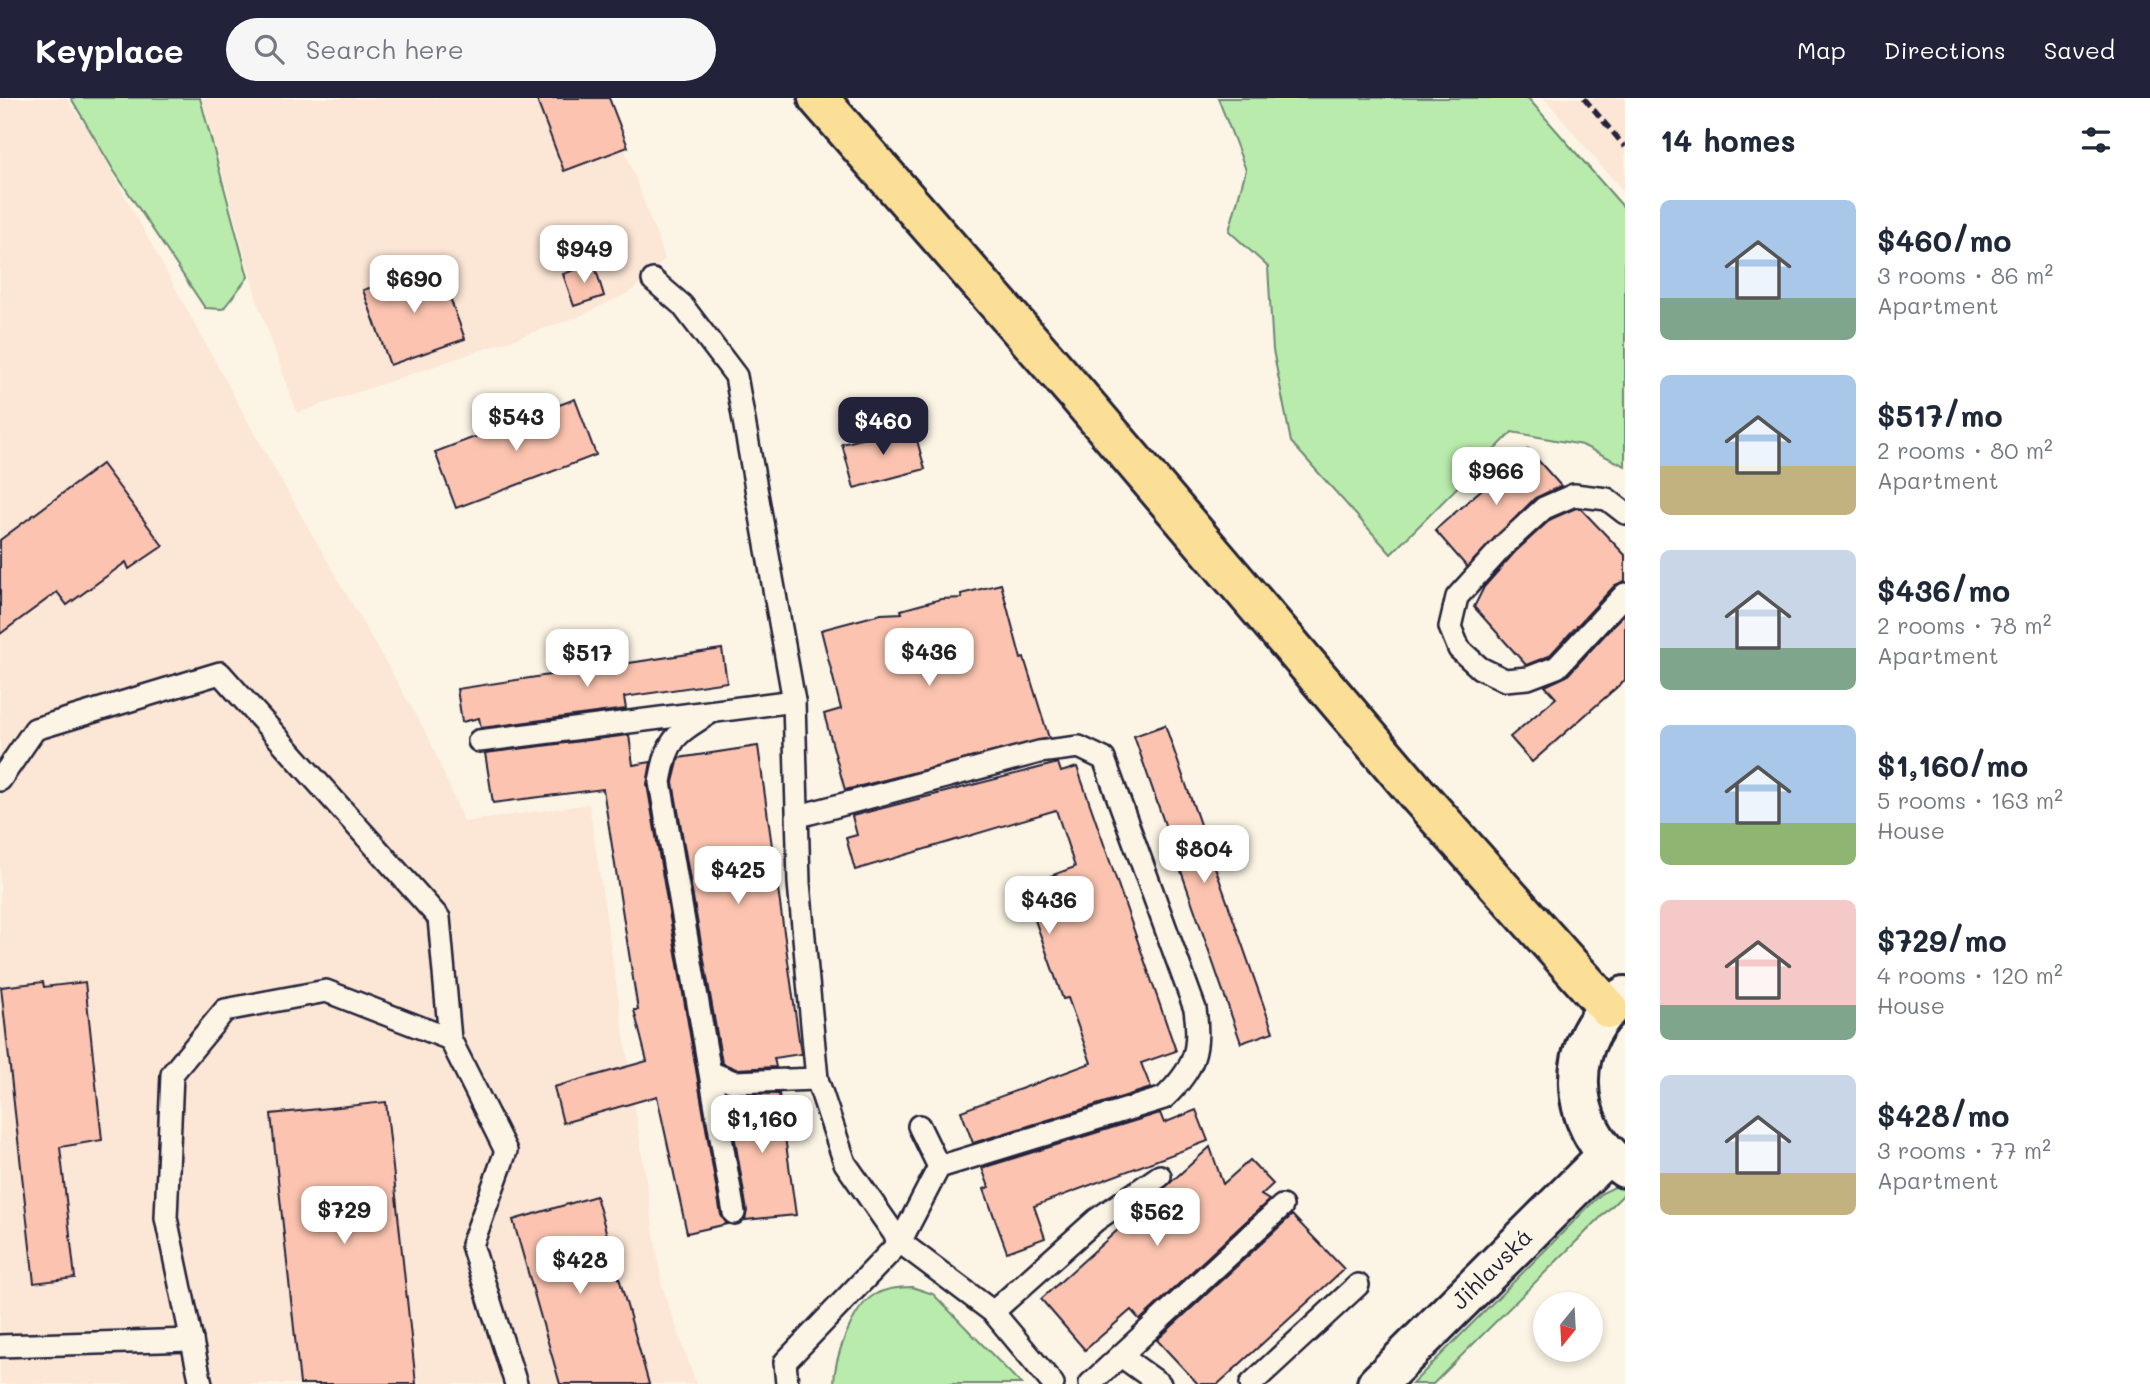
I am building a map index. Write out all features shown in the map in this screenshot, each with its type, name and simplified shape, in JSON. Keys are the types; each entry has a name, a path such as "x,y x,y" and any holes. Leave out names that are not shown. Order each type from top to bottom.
{"main road":[{"path":"818,98 1075,392 1410,786 1617,1003 1585,1046 1578,1081 1584,1117 1598,1143 1616,1161"},
{"name":"Jihlavská","path":"1377,1384 1616,1161"}],"lane":[{"path":"653,280 682,305 736,376 794,701 799,883 817,1079 845,1163 900,1242 993,1312 1053,1384"},
{"path":"1625,513 1607,499 1574,495 1544,508 1506,543 1457,597 1450,627 1460,649 1480,668 1505,680 1528,678 1557,667 1625,594"},
{"path":"0,780 35,729 220,673 439,918 450,1039 506,1151 472,1245 516,1384"},
{"path":"479,741 794,701"},
{"path":"710,713 677,734 665,753 660,782 734,1213"},
{"path":"787,1384 785,1362 900,1242 939,1167 1164,1098 1182,1080 1193,1061 1199,1039 1195,1009 1104,759 1080,747 1039,752 799,816"},
{"path":"201,1384 166,1218 172,1073 225,1010 326,991 450,1039"},
{"path":"712,1073 734,1082 817,1079"},
{"path":"919,1126 939,1167"},
{"path":"993,1312 1096,1220 1160,1175"},
{"path":"1090,1384 1282,1206"},
{"path":"1251,1384 1358,1285"},
{"path":"0,1346 191,1340"},
{"path":"1121,1356 1160,1384"}],"shaded area":[{"path":"0,98 66,98 90,132 257,438 429,738 464,822 589,804 662,1286 696,1384 0,1384"},
{"path":"202,98 606,98 665,259 630,292 578,317 297,413 258,303"},
{"path":"1544,98 1625,98 1625,193 1598,162"}],"green space":[{"path":"71,98 200,98 248,277 223,309 205,308 114,171"},
{"path":"1218,98 1528,98 1625,209 1625,466 1582,445 1512,432 1391,554 1291,442 1273,350 1268,267 1229,231 1246,170"},
{"path":"1625,1182 1625,1193 1433,1384 1412,1384 1602,1193"},
{"path":"912,1287 933,1294 1021,1384 834,1384 841,1348 858,1311 874,1295 883,1291"}],"building":[{"path":"536,98 609,98 628,147 564,171"},
{"path":"594,263 604,296 574,306 563,274"},
{"path":"438,265 465,339 390,365 363,290"},
{"path":"575,399 596,455 456,508 435,452"},
{"path":"913,426 925,469 854,488 842,444"},
{"path":"1528,449 1561,486 1535,498 1467,567 1435,530"},
{"path":"102,464 163,546 129,569 126,562 67,605 57,592 0,634 0,540"},
{"path":"1576,508 1581,509 1625,555 1625,581 1615,585 1549,656 1526,665 1474,607 1484,587 1515,552 1551,519"},
{"path":"1001,584 1021,659 1024,658 1049,738 845,790 824,714 841,709 821,630 881,614 902,613 901,610 941,599 962,598 961,594"},
{"path":"1625,613 1625,680 1532,762 1510,737 1556,698 1545,686 1567,676"},
{"path":"722,649 727,682 624,697 626,709 481,728 479,718 462,722 457,689"},
{"path":"1165,725 1273,1032 1241,1043 1134,736"},
{"path":"629,735 633,765 651,762 647,784 721,1215 727,1224 687,1233 657,1096 563,1123 554,1087 647,1061 634,1010 638,1010 603,789 493,803 485,753"},
{"path":"758,746 801,1054 774,1058 776,1067 736,1069 722,1063 673,782 679,758"},
{"path":"1058,763 1061,772 1077,767 1176,1051 1141,1063 1151,1088 973,1143 961,1111 1091,1063 1068,998 1063,999 1023,886 1075,867 1056,810 855,870 846,838 857,835 852,816"},
{"path":"43,982 44,987 85,982 102,1140 60,1147 75,1278 34,1283 1,987"},
{"path":"727,1093 779,1094 796,1215 745,1220 747,1211"},
{"path":"386,1102 416,1384 300,1384 271,1114"},
{"path":"1196,1110 1208,1141 1034,1206 1045,1238 1007,1252 984,1189 989,1187 982,1168 1160,1113 1164,1123"},
{"path":"1210,1147 1223,1184 1250,1160 1273,1184 1261,1195 1269,1200 1140,1320 1131,1310 1085,1350 1041,1299"},
{"path":"596,1196 649,1384 560,1384 513,1220"},
{"path":"1292,1215 1344,1269 1218,1384 1198,1384 1157,1340"}],"railway":[{"path":"1584,98 1625,147"}]}
